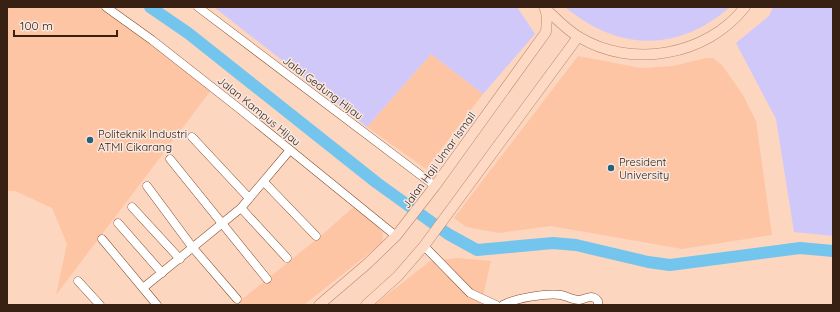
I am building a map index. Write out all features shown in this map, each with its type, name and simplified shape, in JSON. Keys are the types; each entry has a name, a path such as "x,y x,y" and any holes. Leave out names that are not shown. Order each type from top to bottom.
{"main road":[{"name":"Jalan Haji Umar Ismail","path":"319,305 367,264 396,236 434,188 546,32 544,7"},
{"path":"544,7 578,37 605,49 626,53 662,54 690,47 715,34 738,15 745,7"},
{"path":"366,305 398,276 427,244 578,37"}],"street":[{"name":"Jalan Kampus Hijau","path":"106,7 152,40 396,236"},
{"name":"Jalal Gedung Hijau","path":"198,7 434,188"},
{"path":"192,137 249,198"},
{"path":"143,288 241,208 290,150"},
{"path":"170,159 267,279"},
{"path":"264,182 316,236"},
{"path":"147,186 193,248 237,299"},
{"path":"132,207 180,259"},
{"path":"241,208 287,258"},
{"path":"118,223 162,273"},
{"path":"102,239 157,305"},
{"path":"427,244 470,294 496,305"},
{"path":"78,280 100,305"},
{"path":"503,305 514,300 559,294 578,300 586,296 596,298 598,305"}],"shaded area":[{"name":"Politeknik Industri ATMI Cikarang","path":"7,7 101,7 212,89 56,295 67,244 52,208 15,191 7,191"},
{"path":"214,7 517,7 535,34 483,94 431,54 367,127"},
{"path":"565,7 730,7 710,22 689,33 668,39 648,41 627,38 606,32 585,22"},
{"path":"773,7 833,7 833,236 794,232 776,119 736,43 769,16"},
{"path":"431,54 483,94 426,169 367,127"},
{"name":"President University","path":"578,56 641,68 673,66 706,58 713,58 722,65 743,95 756,121 772,235 682,249 551,226 499,233 466,227 454,218"},
{"path":"359,202 383,233 382,243 304,305 235,305 323,234"},
{"path":"457,258 491,261 481,305 374,305 430,261"}],"waterway":[{"path":"150,7 188,33 377,183 448,234 477,250 553,243 576,245 648,262 670,265 800,248 833,251"}],"place":[{"name":"Politeknik Industri ATMI Cikarang","path":"90,140"},
{"name":"President University","path":"611,168"}]}
